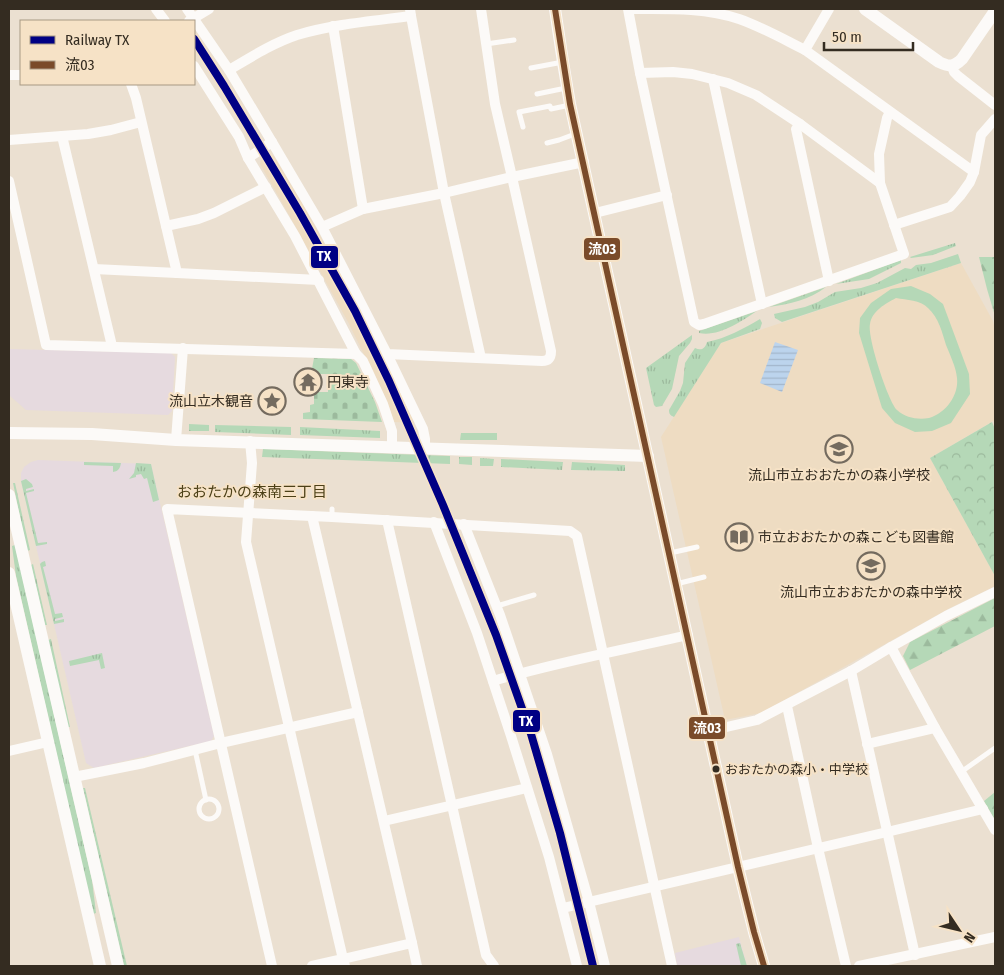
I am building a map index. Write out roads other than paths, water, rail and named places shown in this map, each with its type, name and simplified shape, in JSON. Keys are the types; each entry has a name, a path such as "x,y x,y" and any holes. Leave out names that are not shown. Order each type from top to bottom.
{"street":[{"path":"156,9 164,20"},
{"path":"187,9 191,20 209,9"},
{"path":"386,354 542,361 546,361 551,355 495,104 481,9"},
{"path":"555,9 570,104 738,866 764,966"},
{"path":"890,112 879,154 880,183 904,254 704,324 700,325 694,322 640,74 628,9 670,9 710,12 737,18 764,29 804,50 974,172"},
{"path":"804,50 829,9"},
{"path":"865,9 940,62 952,66 957,64 962,58 995,11"},
{"path":"229,70 266,48 296,36 333,26 411,12 444,193 481,358"},
{"path":"195,25 229,70 322,227 423,429 425,447"},
{"path":"333,26 362,209"},
{"path":"952,66 958,76 995,105"},
{"path":"195,68 239,137 248,158 319,280 356,354 363,361 385,410 392,431 392,447"},
{"path":"640,74 673,72 692,74 728,83 756,95 800,124 880,183"},
{"path":"713,79 762,304"},
{"path":"130,85 136,98 178,273"},
{"path":"894,225 950,207 970,182 974,172 981,135 995,119"},
{"path":"9,140 111,130 141,122"},
{"path":"800,124 796,128 829,281"},
{"path":"62,136 112,346"},
{"path":"248,158 272,142"},
{"path":"322,227 362,209 584,162"},
{"path":"9,181 46,344 356,354"},
{"path":"166,226 198,219 214,213 266,187"},
{"path":"595,213 667,196"},
{"path":"94,269 319,280"},
{"path":"176,440 183,348"},
{"path":"9,433 92,434 176,440 250,441 648,456"},
{"path":"250,441 252,462 246,542 344,963"},
{"path":"9,495 118,966"},
{"path":"272,966 167,509 312,516 332,513 387,520 570,530 574,533 577,536 672,966"},
{"path":"312,516 417,966"},
{"path":"387,520 486,955 494,966"},
{"path":"434,522 477,633 528,788 577,966"},
{"path":"464,524 496,606 547,754 605,966"},
{"path":"9,573 100,966"},
{"path":"709,731 757,720 787,706 946,616 995,592"},
{"path":"493,681 603,653 688,635"},
{"path":"891,647 934,728 995,830"},
{"path":"851,671 915,955"},
{"path":"787,706 846,966"},
{"path":"74,777 358,712"},
{"path":"867,744 934,728"},
{"path":"9,751 48,742"},
{"path":"384,821 528,788"},
{"path":"562,908 983,809"},
{"path":"860,966 995,937"},
{"path":"312,966 344,963 412,943"}],"lane":[{"path":"486,44 514,40"},
{"path":"532,68 563,62"},
{"path":"537,94 567,88"},
{"path":"523,128 519,112 550,106 551,109 570,104"},
{"path":"547,143 577,134"},
{"path":"670,553 697,547"},
{"path":"676,584 704,577"},
{"path":"496,606 534,595"},
{"path":"961,772 995,748"},
{"path":"195,750 206,800"},
{"path":"206,800 213,800 218,804 218,814 213,818 204,818 200,813 199,807 206,800"}],"water":[{"path":"775,342 798,350 782,392 760,383"}],"rail line":[{"name":"TX","path":"195,41 300,213 355,311 389,381 443,505 496,635 531,734 560,833 593,966"}],"place":[{"name":"円東寺","path":"308,382"},
{"name":"流山立木観音","path":"272,401"},
{"name":"流山市立おおたかの森小学校","path":"839,449"},
{"name":"市立おおたかの森こども図書館","path":"739,537"},
{"name":"流山市立おおたかの森中学校","path":"871,566"},
{"name":"おおたかの森小・中学校","path":"716,769"}],"district":[{"name":"おおたかの森南三丁目","path":"252,492"}]}
